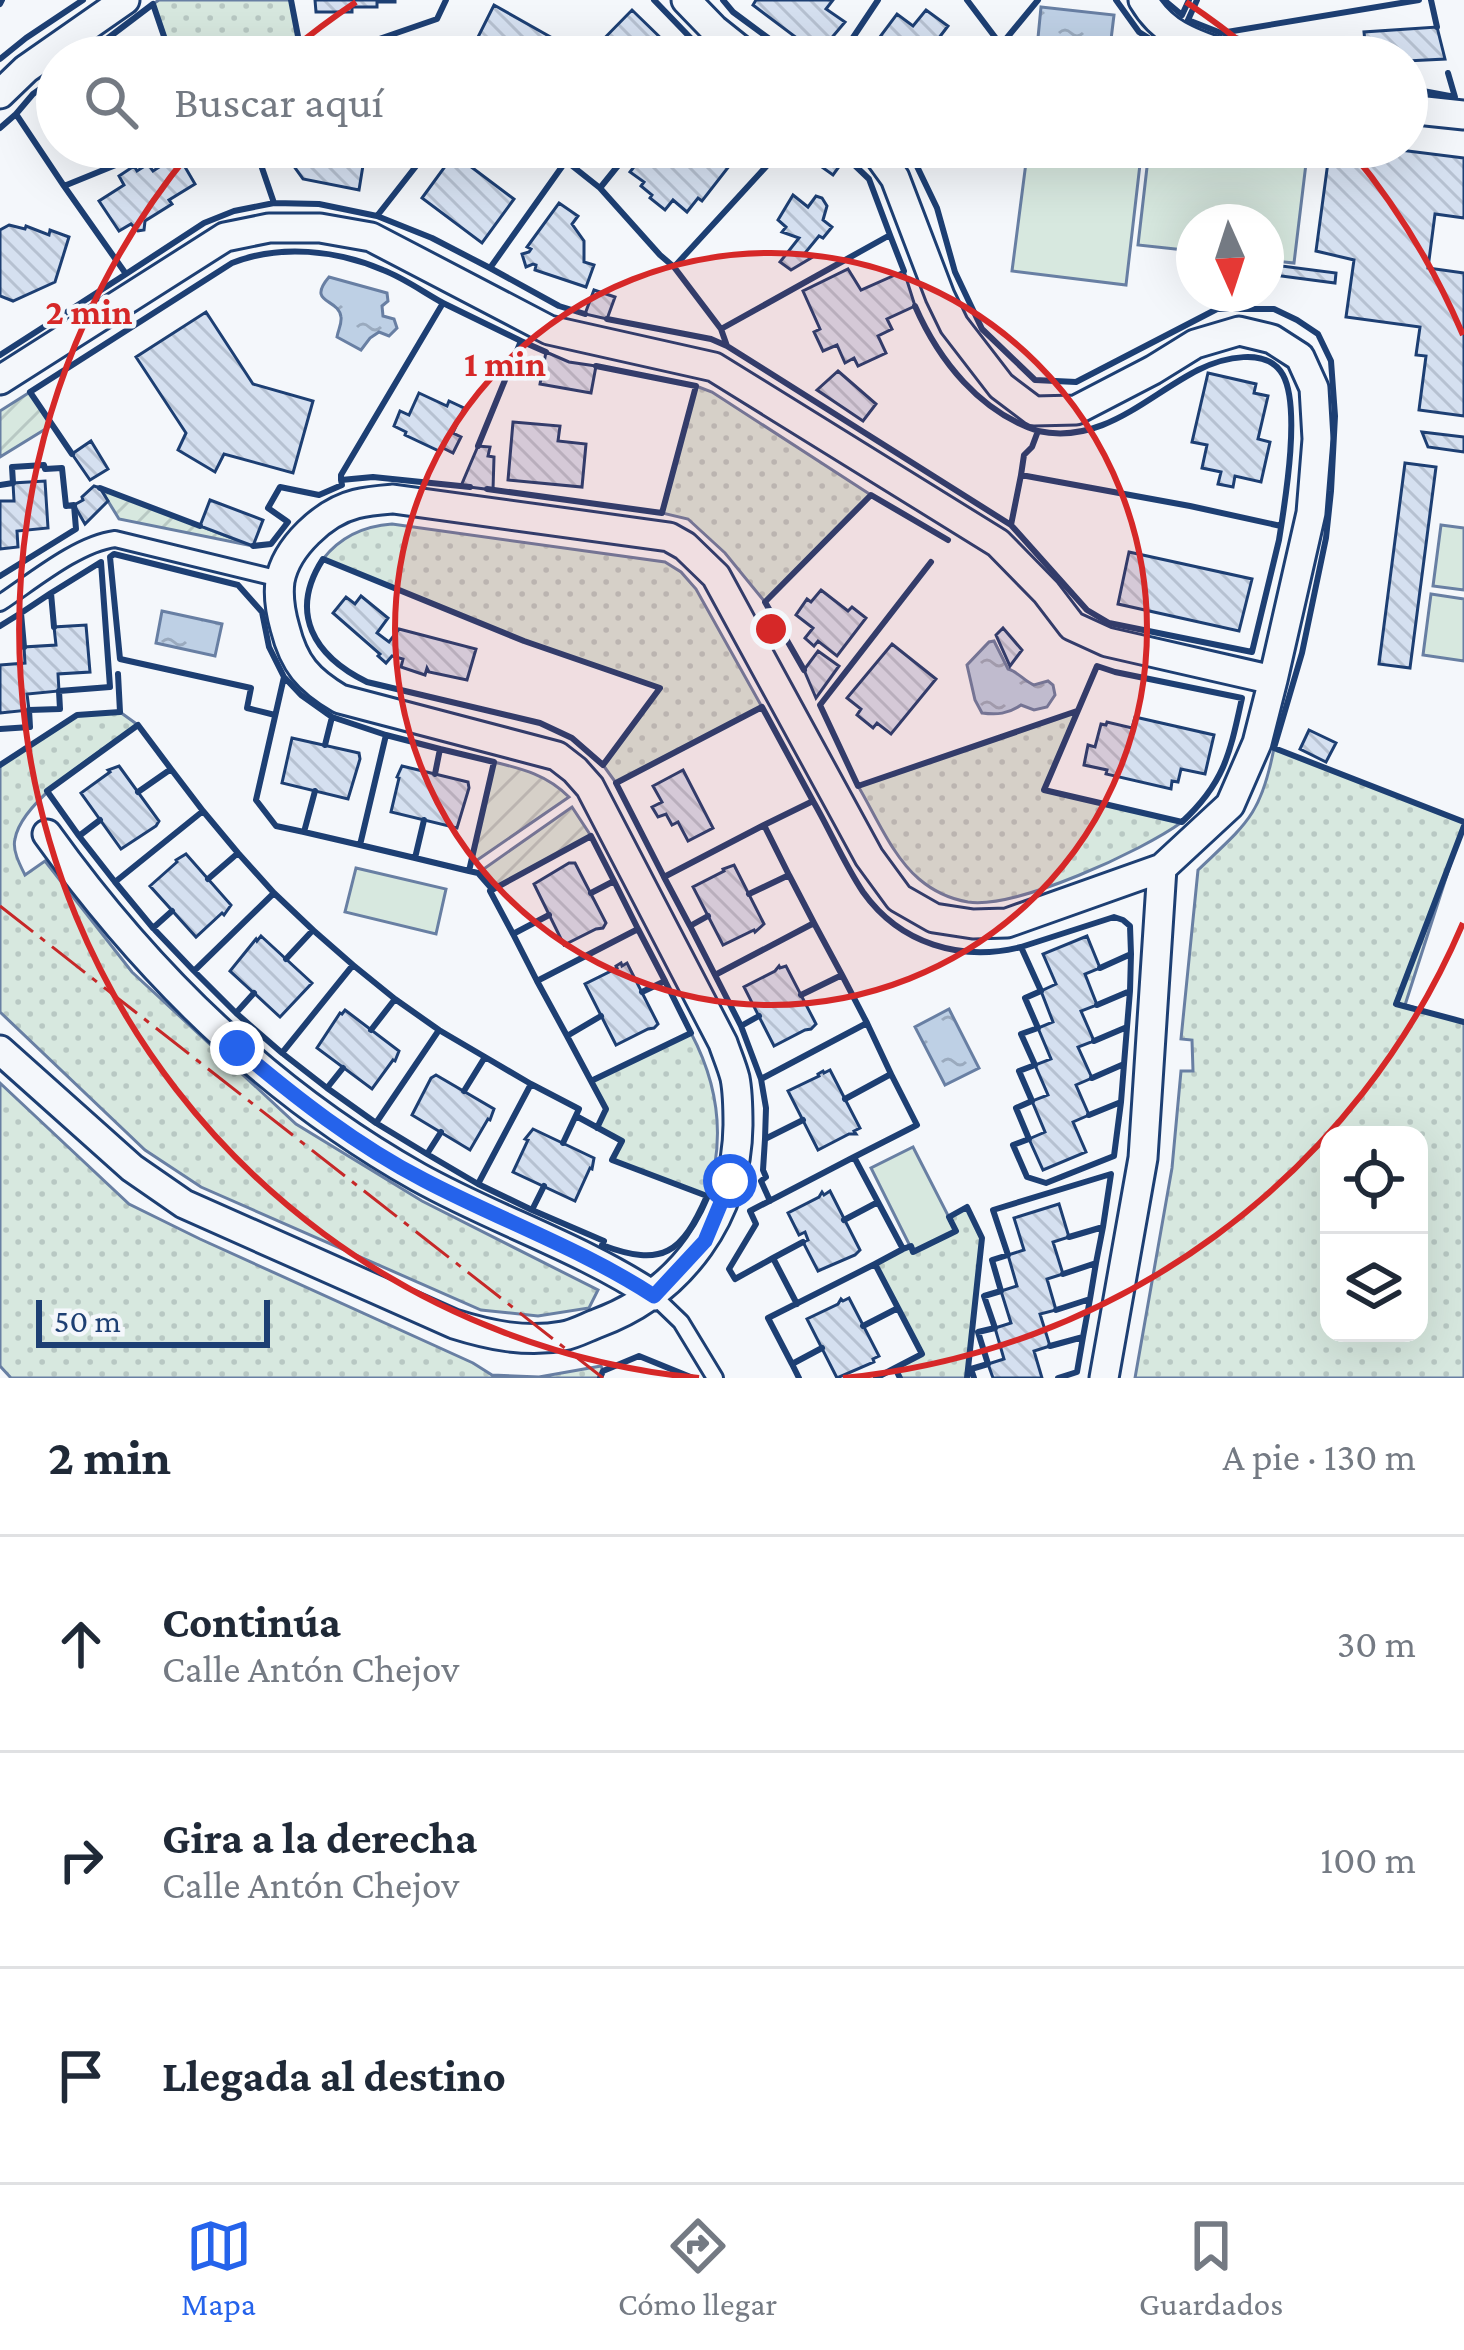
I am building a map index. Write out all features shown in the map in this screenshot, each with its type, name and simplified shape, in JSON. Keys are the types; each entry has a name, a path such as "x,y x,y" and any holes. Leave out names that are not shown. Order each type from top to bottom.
{"street":[{"path":"73,36 124,0"},
{"path":"686,0 723,36"},
{"path":"1142,0 1175,36"},
{"path":"0,94 36,62"},
{"path":"1428,112 1464,116"},
{"path":"0,1050 132,1168 184,1204 488,1335 566,1336 616,1318 654,1296 705,1241 738,1152 736,1082 723,1043 590,787 557,756 340,699 298,665 281,609 280,579 296,545 325,519 353,504 393,499 669,537 685,546 716,576 869,857 899,898 934,918 1007,923 1162,868 1230,805 1256,742 1311,512 1317,439 1314,388 1300,356 1272,339 1239,331 1195,344 1076,410 1034,411 1001,386 954,325 888,168"},
{"path":"0,380 225,237 269,228 320,228 370,237 549,330 714,367 998,542 1072,626 1107,642 1273,680"},
{"path":"47,834 182,997 302,1102 418,1177 579,1252 654,1296"},
{"path":"1104,1378 1143,1158 1162,868"}],"lane":[{"path":"0,603 71,556 115,539 280,579"},
{"path":"654,1296 681,1322 715,1378"}],"shaded area":[{"path":"159,0 291,0 298,36 164,36 153,4"},
{"path":"1025,168 1140,168 1126,285 1012,271"},
{"path":"1147,168 1305,168 1294,263 1284,262 1284,204 1176,204 1176,249 1138,245"},
{"path":"696,386 871,495 765,602 725,553 688,519 662,513"},
{"path":"30,392 52,425 0,457 0,411"},
{"path":"100,488 253,546 119,519"},
{"path":"392,524 665,562 696,589 762,707 616,783 603,765 659,688 524,641 323,559 354,534"},
{"path":"1441,525 1464,528 1464,590 1433,586"},
{"path":"1431,594 1464,599 1464,661 1423,655"},
{"path":"1077,711 1044,790 1182,822 1110,862 1047,887 990,902 961,901 935,890 901,859 858,786"},
{"path":"120,712 138,725 48,791 21,823 15,848 25,875 45,861 132,972 296,1124 422,1201 598,1290 589,1308 538,1316 481,1310 201,1187 145,1150 0,1012 0,765 77,715"},
{"path":"1274,748 1464,822 1405,1005 1464,1022 1464,1378 1135,1378 1172,1168 1181,1071 1193,1071 1192,1040 1181,1039 1198,870 1249,817 1263,789"},
{"path":"494,762 543,778 569,797 470,865"},
{"path":"572,807 591,836 492,889 478,873"},
{"path":"356,868 446,889 436,934 345,912"},
{"path":"691,1033 708,1073 717,1113 716,1154 707,1196 612,1160 621,1141 597,1128 606,1109 591,1081"},
{"path":"0,1083 129,1204 200,1239 492,1375 539,1377 601,1366 600,1378 11,1378 0,1366"},
{"path":"913,1147 956,1231 913,1252 871,1168"},
{"path":"967,1207 982,1238 967,1378 900,1378 895,1368 922,1354 875,1264 955,1230 949,1217"}],"water":[{"path":"1041,7 1114,15 1111,36 1038,36"},
{"path":"329,277 387,293 383,316 394,319 397,328 389,336 379,332 361,350 337,337 339,311 321,292"},
{"path":"162,611 222,624 215,656 156,643"},
{"path":"994,641 1008,669 1034,685 1048,681 1053,685 1055,695 1047,707 1034,710 1021,705 1002,713 982,713 967,665"},
{"path":"949,1009 979,1068 945,1085 915,1027"}],"building":[{"path":"315,0 395,2 352,7 352,12 316,12"},
{"path":"756,0 833,0 826,9 845,22 833,36 794,36 753,5"},
{"path":"494,5 549,36 478,36"},
{"path":"632,10 659,36 607,36"},
{"path":"926,10 948,26 940,36 881,36 897,14 913,26"},
{"path":"1437,27 1445,59 1428,60 1428,36 1364,36 1364,32"},
{"path":"1428,154 1464,158 1464,218 1435,214 1428,268 1464,273 1464,416 1419,410 1426,356 1416,355 1420,327 1346,317 1354,260 1316,251 1327,168 1428,168"},
{"path":"131,168 186,168 195,184 145,221 144,230 131,224 119,231 99,201 124,185 119,176"},
{"path":"295,168 363,168 359,190 303,179"},
{"path":"444,168 473,168 514,199 482,243 422,198"},
{"path":"633,168 728,168 687,212 673,200 665,210 630,172"},
{"path":"793,195 808,207 816,196 822,198 827,206 823,220 832,227 805,253 811,258 791,270 780,262 799,238 782,232 786,227 778,220"},
{"path":"559,203 578,216 572,224 584,241 584,262 594,265 586,287 535,270 533,264 526,267 522,254 529,252 527,247"},
{"path":"9,225 69,237 55,282 13,301 0,296 0,230"},
{"path":"1284,266 1336,273 1335,283 1284,276"},
{"path":"848,269 861,290 904,271 915,306 887,319 892,329 878,336 886,353 858,366 854,358 845,363 837,345 823,351 814,332 820,329 803,291"},
{"path":"594,290 615,297 607,319 585,314"},
{"path":"206,312 253,384 313,401 293,473 224,454 215,472 178,450 186,433 136,357"},
{"path":"546,352 596,366 591,393 540,384"},
{"path":"838,371 876,404 863,421 817,390"},
{"path":"1208,373 1256,384 1254,393 1268,396 1258,439 1270,442 1261,482 1235,476 1233,487 1218,484 1221,472 1202,468 1207,445 1192,442"},
{"path":"419,393 464,408 453,433 461,437 453,453 441,447 439,451 394,426 400,411 409,415"},
{"path":"513,422 560,426 558,441 586,444 582,487 508,480"},
{"path":"1422,432 1464,437 1464,452 1428,447"},
{"path":"91,441 108,469 90,480 72,454"},
{"path":"478,446 490,447 488,456 494,457 493,490 461,486"},
{"path":"1405,463 1436,467 1410,668 1379,664"},
{"path":"45,481 48,528 17,531 18,547 0,549 0,501 14,501 13,483"},
{"path":"94,486 108,501 85,524 74,505"},
{"path":"210,500 263,520 253,546 200,526"},
{"path":"1129,552 1252,579 1239,631 1118,604"},
{"path":"821,590 866,618 837,656 818,641 814,646 805,638 813,628 796,615"},
{"path":"361,596 388,618 377,633 389,642 399,629 476,649 467,680 427,668 425,675 401,667 403,659 392,656 386,663 333,613 346,597 355,604"},
{"path":"86,625 90,672 58,674 59,691 27,694 29,710 0,713 0,665 25,663 24,647 56,645 54,627"},
{"path":"1003,628 1022,650 1010,666 996,635"},
{"path":"892,644 936,679 891,734 857,715 861,709 847,698"},
{"path":"818,651 839,666 816,698 804,670"},
{"path":"1135,717 1214,735 1205,774 1181,769 1171,789 1084,765 1088,745 1095,747 1101,724 1132,728"},
{"path":"1309,730 1336,743 1326,762 1300,749"},
{"path":"292,738 359,753 348,799 282,783"},
{"path":"119,766 159,821 121,849 81,793"},
{"path":"402,766 468,782 457,828 391,812"},
{"path":"683,770 713,828 688,841 678,822 672,825 666,814 658,817 652,807 662,802 653,786"},
{"path":"186,854 231,905 196,937 150,886"},
{"path":"575,863 606,923 564,945 534,884"},
{"path":"734,865 764,924 723,945 693,887"},
{"path":"261,936 312,983 280,1017 230,971"},
{"path":"1087,936 1100,968 1085,974 1097,1005 1081,1011 1094,1041 1078,1047 1092,1078 1076,1085 1089,1115 1073,1122 1086,1152 1043,1170 1029,1139 1045,1132 1032,1101 1048,1095 1035,1065 1051,1059 1038,1028 1053,1022 1041,991 1056,984 1043,954"},
{"path":"627,963 658,1024 616,1045 585,984"},
{"path":"786,966 816,1024 774,1046 744,987"},
{"path":"345,1010 399,1051 372,1089 317,1048"},
{"path":"830,1070 860,1128 818,1150 788,1091"},
{"path":"436,1075 494,1109 470,1150 412,1115"},
{"path":"533,1129 594,1158 575,1201 513,1172"},
{"path":"830,1191 860,1250 818,1271 803,1242 808,1240 805,1232 799,1235 788,1213"},
{"path":"1059,1204 1069,1237 1053,1242 1063,1274 1047,1279 1056,1310 1040,1314 1050,1346 1034,1351 1042,1378 993,1378 988,1364 1004,1359 995,1328 1011,1323 1001,1291 1017,1286 1008,1255 1024,1250 1014,1218"},
{"path":"849,1298 879,1356 837,1378 807,1319"}],"wall":[{"path":"0,4 2,0"},
{"path":"0,59 83,0"},
{"path":"291,0 298,36"},
{"path":"388,36 437,19 446,0"},
{"path":"654,0 689,36"},
{"path":"723,0 766,36"},
{"path":"854,36 878,0"},
{"path":"967,0 994,36"},
{"path":"1008,36 1038,0"},
{"path":"1116,0 1145,36"},
{"path":"1164,0 1182,15 1189,0"},
{"path":"1197,0 1188,20 1221,33 1419,0"},
{"path":"1431,0 1437,27"},
{"path":"111,36 153,4 164,36"},
{"path":"1428,92 1455,97 1448,73"},
{"path":"36,92 16,114 36,144"},
{"path":"0,128 16,114"},
{"path":"52,168 64,186"},
{"path":"108,168 64,186 126,274 204,223 274,203"},
{"path":"262,168 274,203 319,204 377,216"},
{"path":"415,168 377,216 490,268"},
{"path":"561,168 490,268 559,306 585,314"},
{"path":"575,168 600,188 674,267"},
{"path":"600,188 616,168"},
{"path":"721,329 674,267 765,168"},
{"path":"858,168 869,179 890,235"},
{"path":"918,168 937,208 955,272 982,329 1035,380 1076,382 1217,309 1274,309 1318,334 1331,361 1335,416 1331,491 1302,653 1274,748 1464,822"},
{"path":"904,271 890,235 721,329 727,346 1011,525"},
{"path":"72,454 30,392 232,263 269,253 327,254 391,273 443,303"},
{"path":"0,355 126,274"},
{"path":"470,487 373,477 341,480 341,475 443,303 521,341"},
{"path":"915,306 936,346 964,382 998,411 1038,431"},
{"path":"607,319 727,346"},
{"path":"478,446 521,341 546,352"},
{"path":"1021,475 1011,525 1087,610 1109,623 1252,652 1279,540 1288,480 1291,432 1283,375 1266,360 1244,357 1208,366 1103,425 1083,431 1038,431 1024,455 1021,475 1281,526"},
{"path":"487,489 662,513 696,386 596,366"},
{"path":"0,485 13,483 12,467 62,468 66,506 74,505 76,529 0,576"},
{"path":"253,546 271,544 288,522 268,508 280,487 319,495 342,485 341,480"},
{"path":"100,488 200,526"},
{"path":"804,670 765,602 871,495 948,540"},
{"path":"275,715 247,708 251,688 120,659 110,557 114,554 238,585 262,612 269,647 284,677"},
{"path":"323,559 524,641 660,688 603,765 572,738 540,723 367,682 333,659 312,631 308,597 323,559"},
{"path":"0,729 30,727 29,710 60,709 59,691 110,687 101,562 51,593 54,627"},
{"path":"931,562 820,705 858,786 1077,711"},
{"path":"24,647 21,613 51,593"},
{"path":"0,626 21,613"},
{"path":"1097,666 1242,698 1224,766 1182,822 1044,790 1097,666"},
{"path":"0,765 77,715 120,712 118,674"},
{"path":"304,832 276,826 256,800 284,677 332,717"},
{"path":"664,877 616,783 762,707 813,801 764,825"},
{"path":"325,745 332,717 386,735"},
{"path":"100,820 79,836 47,791 138,725 171,769 138,792"},
{"path":"415,858 360,845 386,735 440,749"},
{"path":"424,820 415,858 469,871 494,762 440,749 435,774"},
{"path":"79,836 115,882 203,811 171,769"},
{"path":"315,791 304,832 360,845"},
{"path":"813,801 863,892 895,925 954,950 1021,947"},
{"path":"203,811 238,853 208,879"},
{"path":"690,926 664,877 764,825 789,875"},
{"path":"1464,826 1396,1004 1464,1022"},
{"path":"513,934 490,891 591,836 614,881"},
{"path":"153,928 194,971 274,893 238,853"},
{"path":"469,871 478,873 492,889"},
{"path":"749,894 789,875 814,923"},
{"path":"591,893 614,881 638,929"},
{"path":"115,882 153,928 172,911"},
{"path":"274,893 313,930 286,959"},
{"path":"537,981 513,934 549,915"},
{"path":"708,916 690,926 715,975"},
{"path":"1089,1115 1121,1102 1114,1156 1046,1183 1027,1177 1013,1145 1029,1139 1016,1108 1032,1101 1019,1071 1035,1065 1021,1034 1038,1028 1025,998 1041,991 1021,947 1114,917 1123,920 1130,926 1131,954 1100,968"},
{"path":"741,1026 715,975 814,923 842,975"},
{"path":"567,1036 537,981 638,929 665,981"},
{"path":"236,1013 282,1053 353,965 313,930"},
{"path":"1097,1005 1130,991 1131,954"},
{"path":"353,965 395,999 371,1030"},
{"path":"194,971 236,1013 254,993"},
{"path":"801,995 842,975 867,1023"},
{"path":"601,1016 567,1036 591,1081 691,1033 665,981 642,992"},
{"path":"1127,1027 1130,991"},
{"path":"327,1088 376,1123 439,1030 395,999"},
{"path":"759,1016 741,1026 761,1079"},
{"path":"765,1139 761,1079 867,1023 891,1074 845,1099"},
{"path":"1094,1041 1127,1027 1124,1064"},
{"path":"439,1030 485,1057 464,1091"},
{"path":"282,1053 327,1088 343,1068"},
{"path":"427,1154 478,1184 531,1084 485,1057"},
{"path":"1092,1078 1124,1064 1121,1102"},
{"path":"854,1157 917,1125 891,1074"},
{"path":"591,1081 606,1109 597,1128"},
{"path":"531,1084 579,1109 563,1143"},
{"path":"544,1186 532,1210 604,1241 602,1245 641,1255 655,1255 679,1243 707,1196 612,1160 622,1141 576,1116"},
{"path":"770,1201 761,1181 766,1177 765,1139 803,1120"},
{"path":"376,1123 427,1154 441,1132"},
{"path":"773,1258 735,1279 729,1269 756,1224 750,1211 854,1157 878,1202"},
{"path":"974,1378 971,1369 988,1364 978,1332 995,1328 984,1296 1001,1291 992,1260 1008,1255 993,1210 1111,1174 1103,1227 1069,1237"},
{"path":"478,1184 532,1210"},
{"path":"844,1220 878,1202 903,1249 875,1264"},
{"path":"903,1249 911,1246 913,1252 956,1231 949,1217 967,1207 982,1238 967,1378"},
{"path":"1063,1274 1096,1263 1103,1227"},
{"path":"797,1304 773,1258 803,1242"},
{"path":"1056,1310 1090,1299 1096,1263"},
{"path":"822,1348 792,1364 768,1318 875,1264 898,1308"},
{"path":"1050,1346 1083,1337 1090,1299"},
{"path":"863,1326 898,1308 922,1354 895,1368"},
{"path":"1058,1378 1077,1372 1083,1337"},
{"path":"600,1378 603,1371 639,1356 693,1378"},
{"path":"792,1364 799,1378"},
{"path":"876,1378 895,1368 900,1378"}],"power":[{"path":"0,906 603,1378"}],"route":[{"path":"237,1048 302,1102 418,1177 579,1252 654,1296 705,1241 730,1181"}]}
